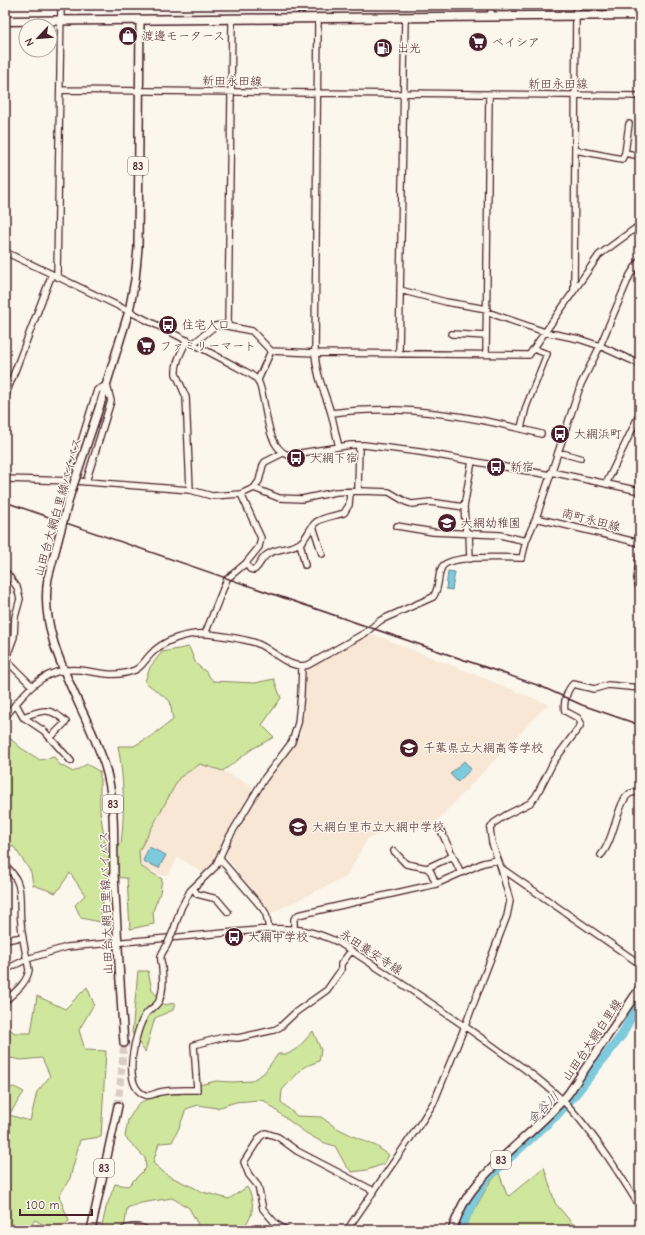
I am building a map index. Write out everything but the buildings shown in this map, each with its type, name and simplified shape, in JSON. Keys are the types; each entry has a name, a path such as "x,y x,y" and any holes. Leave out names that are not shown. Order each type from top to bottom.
{"highway":[{"path":"5,22 640,15"}],"main road":[{"name":"山田台大網白里線バイパス","path":"124,1043 117,942 112,796 105,766 87,718 64,671 48,617 46,590 70,495 107,385 129,311 135,280 138,248 140,20"},
{"name":"山田台大網白里線","path":"452,1230 470,1192 563,1101 637,998 640,988"},
{"name":"83","path":"91,1230 118,1106"}],"street":[{"path":"5,397 55,276 61,5"},
{"path":"491,5 491,17"},
{"path":"574,290 576,5"},
{"path":"399,354 405,18"},
{"path":"318,19 315,353 320,383 331,413 339,447"},
{"path":"228,325 232,20"},
{"name":"新田永田線","path":"60,90 640,96"},
{"path":"486,354 489,94"},
{"path":"575,150 622,159 625,153 629,124"},
{"path":"625,153 640,156"},
{"path":"194,343 215,326 228,325 252,331 271,351 315,353 529,355 599,255 640,225"},
{"path":"5,252 194,343 258,380"},
{"path":"5,717 32,685 51,674 75,670 107,675 120,675 137,669 161,645 188,635 206,634 243,640 257,644 269,650 290,664 302,667 313,663 365,633 381,620 433,597 436,592 442,568 445,564 488,557 522,558 526,541 536,518 581,384 600,346 630,275 640,260"},
{"path":"400,290 487,311 545,332 579,339 600,346 640,364"},
{"path":"452,334 486,336"},
{"path":"187,340 179,355 176,374 186,397 190,490"},
{"path":"521,428 526,407 547,354 534,349"},
{"path":"271,351 258,380 271,433 279,449 288,455 359,445 472,460 550,473 640,491"},
{"path":"69,481 98,390 107,385 111,401 86,482"},
{"path":"331,413 367,410 419,411 521,428 541,434"},
{"path":"606,484 640,413"},
{"path":"358,491 359,445"},
{"path":"558,452 580,458"},
{"path":"5,479 86,482 190,490 212,496 241,494 254,488 259,481 265,462 283,453"},
{"path":"470,559 464,507 472,460"},
{"path":"254,488 279,498 302,499 336,492 389,492 412,504 430,502 464,507"},
{"path":"246,563 250,569 254,570 268,553 300,543 306,538 313,526 321,519 344,513 349,505 350,492"},
{"path":"206,634 227,579 246,563 259,547 260,538 241,494"},
{"name":"南町永田線","path":"536,518 640,542"},
{"path":"313,526 322,554"},
{"path":"397,526 433,532 500,535 526,541"},
{"path":"300,543 305,564"},
{"path":"640,554 637,579 640,593"},
{"path":"5,571 18,587 20,599 15,617 14,637 6,657 10,664 32,685"},
{"path":"302,667 298,723 294,737 264,779 228,839 215,867 190,891 181,908 174,929 161,957 164,985 158,1002 146,1014 134,1046 132,1076 138,1090 146,1096 151,1096 168,1090 196,1090 194,1045 224,1037 238,1038 274,1030 280,1027 296,1012 327,990 341,970 341,964 351,951"},
{"path":"347,1230 434,1102 465,1026 509,908 510,901 501,868 490,837 490,829 506,815 530,803 536,796 554,761 580,726 581,723 578,718 565,711 564,707 569,688 573,684 594,689 608,685 640,688"},
{"path":"16,704 23,717 44,731 71,760"},
{"path":"23,717 48,710 60,716 66,722 50,737"},
{"path":"602,855 609,843 624,800 628,794 640,792"},
{"path":"440,829 461,873"},
{"path":"394,851 406,864 427,868 431,872 436,884"},
{"path":"427,868 453,856"},
{"path":"219,858 263,909 266,914 269,929"},
{"path":"294,928 294,919 303,913 436,884 483,863 497,860"},
{"path":"5,864 16,878 20,889 21,923 29,970 28,977 25,982 5,1001"},
{"path":"501,868 640,964"},
{"path":"193,888 197,894 217,899 228,912"},
{"name":"永田養安寺線","path":"5,970 27,959 67,948 117,942 294,928 323,935 338,942 465,1026 524,1068 563,1101 601,1146 640,1207"},
{"path":"5,940 23,937"},
{"path":"286,1230 276,1224 263,1209 258,1186 249,1175 244,1162 260,1137 266,1134 278,1137 297,1151 374,1191"},
{"path":"122,1230 132,1227 144,1228 147,1230"}],"shaded area":[{"name":"千葉県立大網高等学校","path":"370,633 548,704 430,828 390,831 368,838 346,877 271,913 226,857 227,850 271,775 301,735 305,675 309,668"},
{"path":"200,764 223,771 253,786 212,866 204,873 178,857 169,874 164,876 140,866 139,851 179,778"}],"green space":[{"path":"189,647 196,664 205,671 213,681 255,683 274,679 281,698 262,725 274,737 252,749 223,771 200,764 179,778 139,851 140,866 162,879 160,893 153,911 154,924 130,929 127,878 107,877 100,922 81,918 75,905 85,895 70,873 56,893 33,885 31,872 14,847 5,844 5,734 21,748 40,760 54,757 59,764 73,772 87,764 100,772 100,812 107,853 121,843 123,782 118,746 134,746 153,735 173,720 170,701 145,682 150,667 162,652"},
{"path":"138,971 148,971 152,990 164,1005 175,1003 173,1010 155,1018 145,1052 132,1033"},
{"path":"87,987 94,1004 79,1030 85,1050 106,1051 101,1137 80,1140 70,1178 59,1196 69,1221 59,1230 53,1230 35,1220 27,1230 5,1230 5,1089 14,1087 24,1092 9,1115 30,1121 37,1092 50,1076 42,1058 21,1060 5,1057 5,1026 15,1033 31,1033 37,996 65,1009"},
{"path":"313,1031 321,1050 319,1061 304,1067 282,1090 281,1102 297,1116 321,1117 335,1127 376,1146 389,1155 384,1164 367,1170 352,1172 346,1166 335,1146 322,1142 306,1133 265,1101 259,1100 236,1102 217,1108 198,1105 186,1109 172,1142 159,1143 153,1163 167,1175 203,1192 229,1199 247,1187 251,1195 252,1213 247,1222 239,1230 201,1230 189,1208 172,1198 141,1203 127,1208 124,1230 101,1230 106,1208 115,1184 128,1186 146,1168 145,1158 125,1137 128,1120 138,1104 157,1094 180,1094 199,1085 216,1081 251,1081 264,1073 278,1054 288,1054 299,1047"},
{"path":"544,1167 555,1203 578,1230 463,1230 490,1182 499,1173 507,1195 509,1196"}],"water":[{"path":"448,571 455,572 452,590 446,589"},
{"path":"464,761 471,769 458,782 450,774"},
{"path":"149,847 166,855 159,868 143,861"}],"waterway":[{"name":"金谷川","path":"459,1230 485,1180 556,1116 575,1095 622,1035 640,999"}],"tunnel":[{"path":"118,1106 124,1043"}],"railway":[{"path":"5,502 540,686 582,705 640,725"}],"place":[{"name":"渡邊モータース","path":"128,36"},
{"name":"ベイシア","path":"478,42"},
{"name":"出光","path":"383,48"},
{"name":"住宅入口","path":"168,325"},
{"name":"ファミリーマート","path":"146,346"},
{"name":"大網浜町","path":"560,434"},
{"name":"大網下宿","path":"296,458"},
{"name":"新宿","path":"496,467"},
{"name":"大網幼稚園","path":"447,523"},
{"name":"千葉県立大網高等学校","path":"409,748"},
{"name":"大網白里市立大網中学校","path":"298,827"},
{"name":"大網中学校","path":"234,937"}]}
